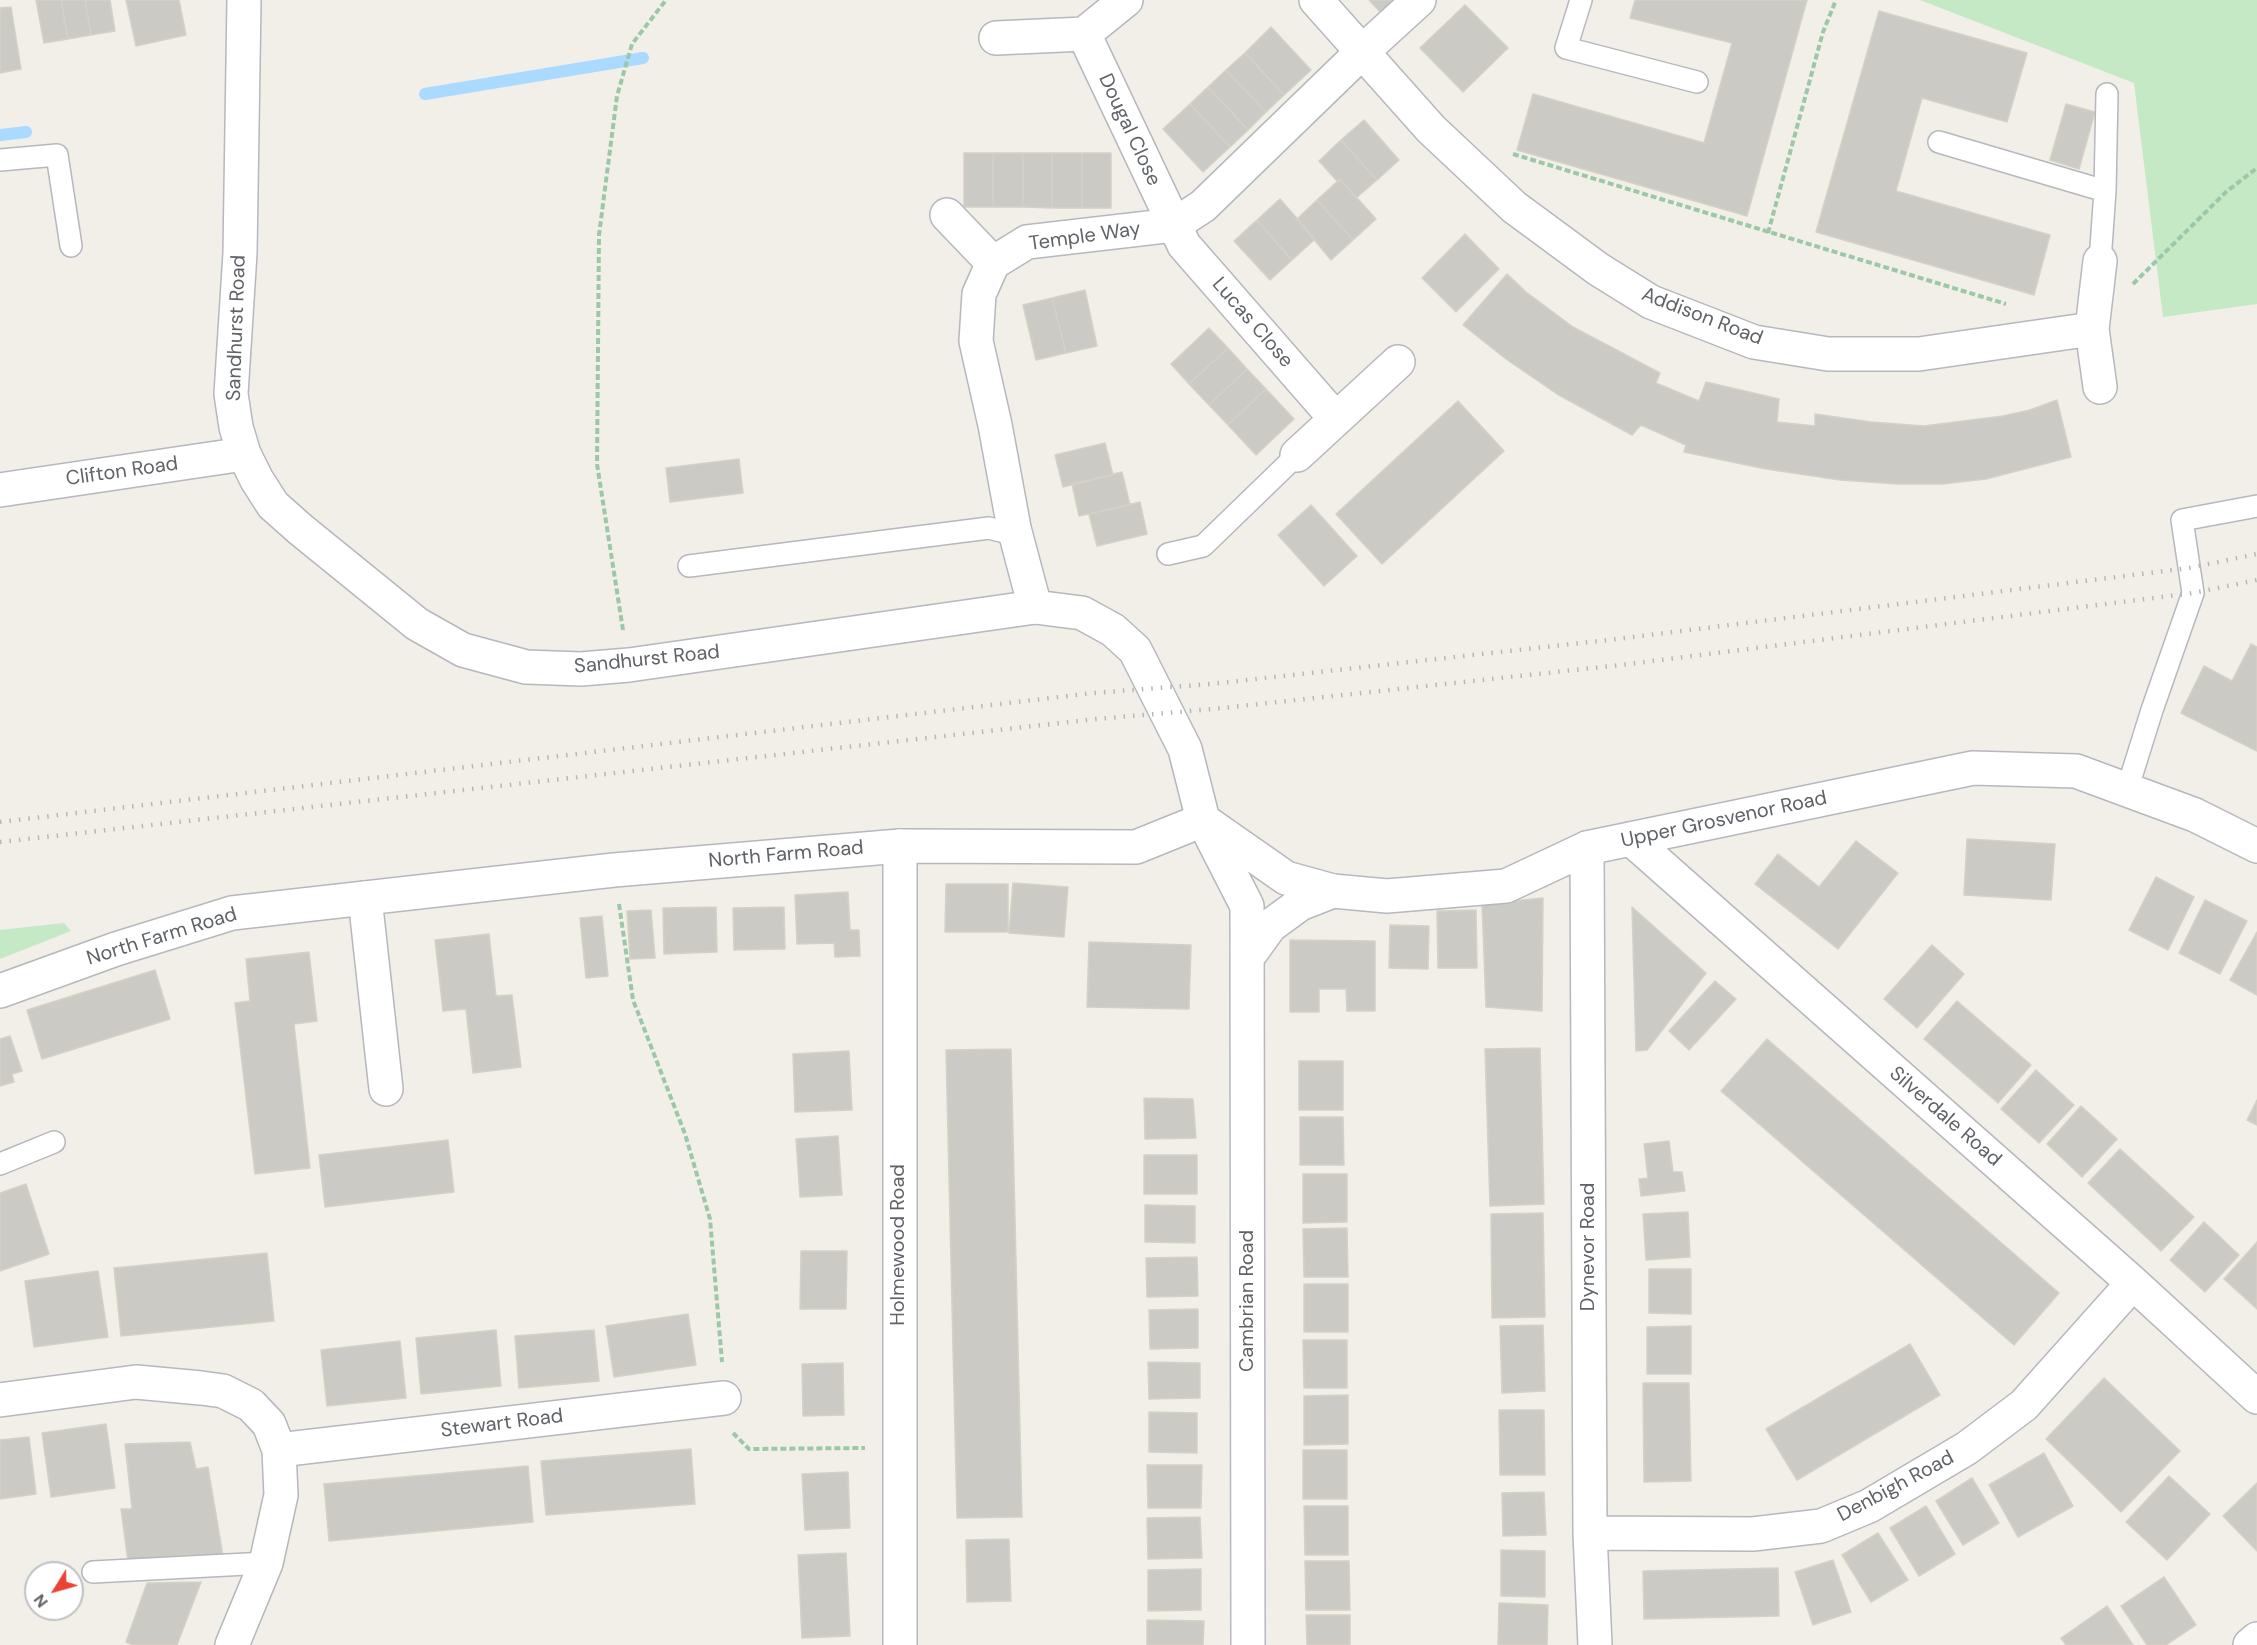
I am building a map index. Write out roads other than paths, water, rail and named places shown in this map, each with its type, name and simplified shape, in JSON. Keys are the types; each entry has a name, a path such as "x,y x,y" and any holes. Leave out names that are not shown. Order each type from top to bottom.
{"street":[{"name":"Sandhurst Road","path":"244,0 240,254 231,394 236,427 244,454 273,505 300,529 417,624 464,650 526,667 581,669 629,665 1035,607 1082,613 1113,630 1135,650 1185,749 1203,820"},
{"path":"996,38 1084,34 1126,0"},
{"name":"Addison Road","path":"1316,0 1431,129 1514,207 1579,255 1651,302 1754,342 1828,354 1919,354 2092,329"},
{"name":"Temple Way","path":"993,263 1027,242 1174,225 1203,206 1419,0"},
{"name":"Dougal Close","path":"1084,34 1174,225"},
{"path":"947,215 993,263 979,294 976,341 1016,535 1035,607"},
{"name":"Lucas Close","path":"1174,225 1184,245 1335,418"},
{"path":"2100,261 2092,329 2100,387"},
{"path":"1297,455 1398,362"},
{"name":"Clifton Road","path":"0,490 244,454"},
{"name":"Upper Grosvenor Road","path":"1203,820 1286,878 1333,891 1387,896 1506,886 1587,848 1973,768 2076,771 2195,815 2257,846"},
{"name":"North Farm Road","path":"0,991 116,949 232,913 614,870 900,846 1136,847 1203,820"},
{"name":"Cambrian Road","path":"1203,820 1247,906 1248,1645"},
{"name":"Silverdale Road","path":"1631,839 2133,1283 2257,1397"},
{"name":"Holmewood Road","path":"900,846 900,1645"},
{"name":"Dynevor Road","path":"1587,848 1590,1533 1595,1645"},
{"path":"1248,958 1270,926 1300,904 1333,891"},
{"path":"365,898 386,1089"},
{"name":"Denbigh Road","path":"1590,1533 1753,1534 1821,1526 1869,1506 1967,1448 2024,1405 2133,1283"},
{"path":"0,1400 136,1382 223,1391 257,1411 269,1424 279,1450 281,1496 266,1563 232,1645"},
{"name":"Stewart Road","path":"279,1450 724,1398"},
{"path":"2250,1645 2257,1639"}],"lane":[{"path":"1581,0 1566,48 1697,82"},
{"path":"2100,261 2105,191 2107,94"},
{"path":"1939,142 2105,191"},
{"path":"0,160 57,155 72,246"},
{"path":"1168,554 1203,546 1297,455"},
{"path":"2127,789 2193,593 2182,520 2257,506"},
{"path":"689,566 989,528 1016,535"},
{"path":"0,1164 54,1142"},
{"path":"93,1572 266,1563"}],"waterway":[{"path":"425,94 643,58"},
{"path":"0,135 26,132"}],"railway":[{"path":"0,822 1093,693 1211,684 1617,639 2189,568 2257,554"},
{"path":"0,842 1096,719 1213,709 1621,665 2193,593 2257,580"}]}
